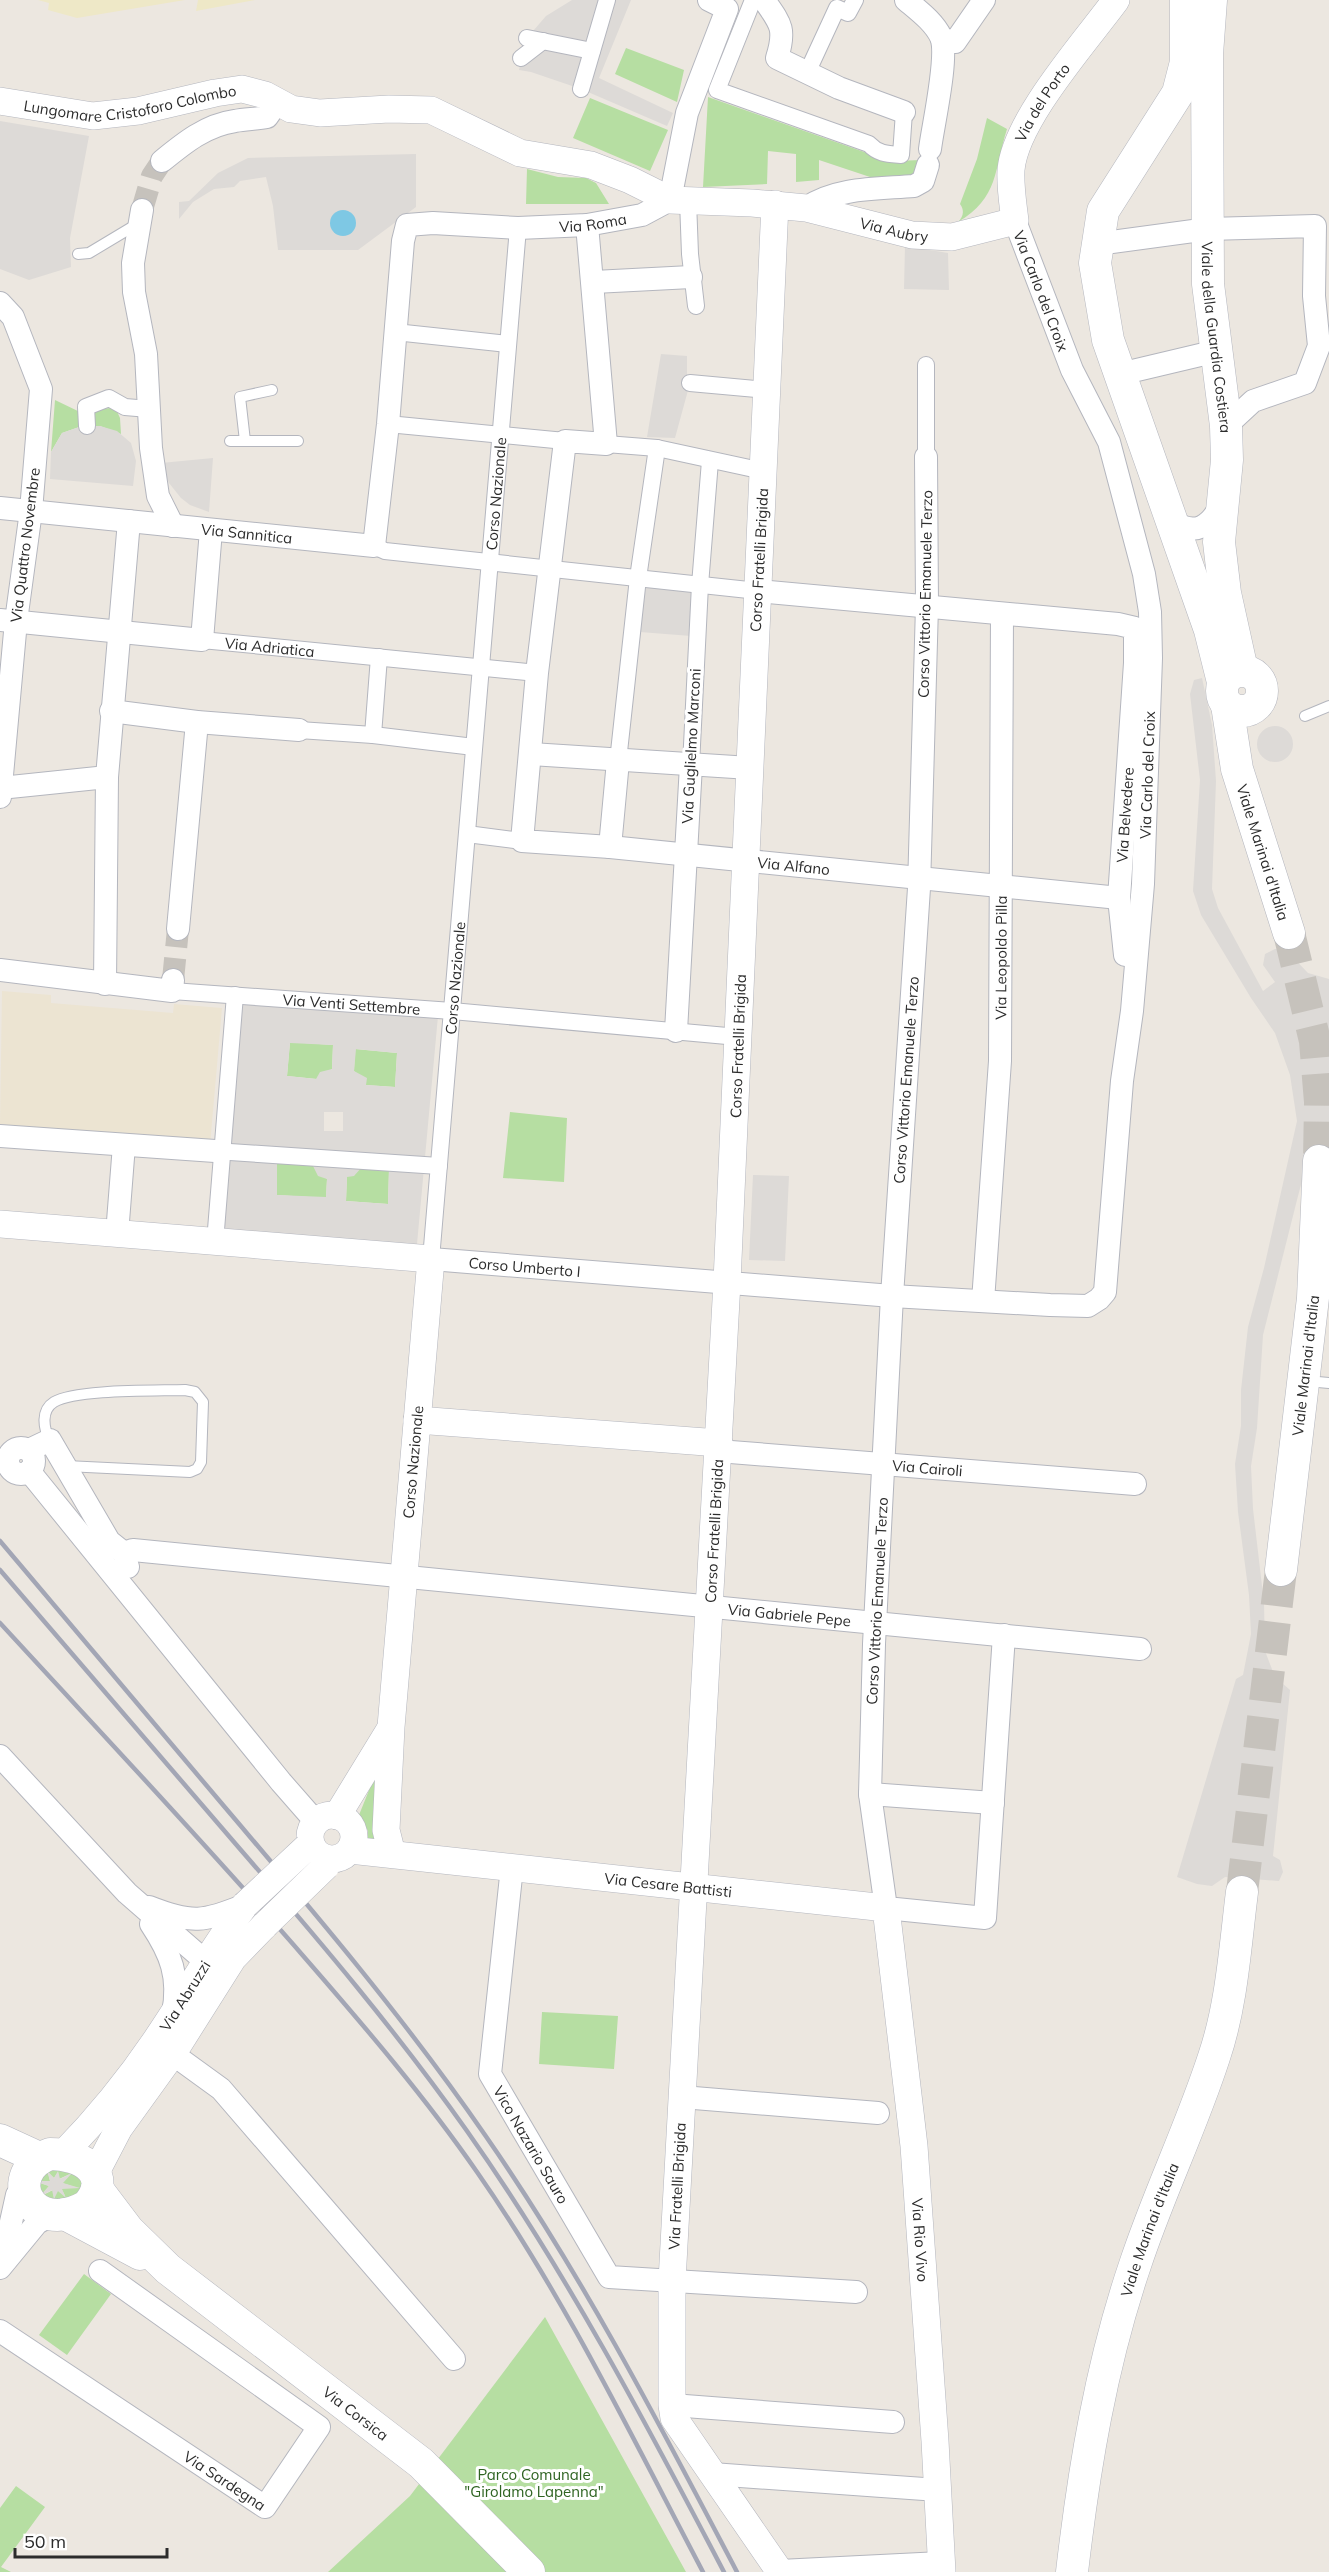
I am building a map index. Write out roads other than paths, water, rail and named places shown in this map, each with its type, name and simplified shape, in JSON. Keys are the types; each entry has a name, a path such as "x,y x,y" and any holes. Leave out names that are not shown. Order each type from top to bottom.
{"main road":[{"name":"Viale Marinai d'Italia","path":"1186,0 1186,62 1178,93 1103,211 1095,263 1108,340 1210,630 1235,692 1237,769 1289,933"},
{"name":"Viale della Guardia Costiera","path":"1211,0 1207,54 1208,284 1226,426 1227,460 1219,542 1235,692"},
{"name":"Viale Marinai d'Italia","path":"1281,1570 1316,1382 1313,1298 1320,1161"},
{"name":"Viale Marinai d'Italia","path":"1072,2572 1083,2480 1106,2362 1135,2265 1215,2056 1227,2010 1242,1892"},
{"name":"Via Corsica","path":"0,2140 50,2156 78,2158 88,2164 96,2181 128,2230 168,2269 421,2463 529,2572"},
{"path":"50,2156 27,2162 20,2168 10,2185 30,2210 58,2215 87,2206 96,2181"},
{"name":"Via Corsica","path":"58,2215 168,2269"}],"street":[{"path":"581,89 607,0"},
{"path":"696,306 679,200 687,113 727,9 709,0"},
{"path":"753,0 717,90 869,144 875,151 901,155 904,112 840,88 777,58 783,39 779,21 764,0"},
{"path":"807,73 837,8 848,13 855,0"},
{"path":"806,208 820,198 837,193 915,186 923,181 927,174 942,68 942,39 927,9 906,0"},
{"path":"942,39 954,42 984,0"},
{"name":"Via del Porto","path":"1015,221 1011,169 1019,139 1040,102 1116,0"},
{"path":"521,58 535,39 592,51"},
{"name":"Lungomare Cristoforo Colombo","path":"0,101 93,116 138,111 242,89 265,95 291,110 321,114 432,110 520,153 591,165 679,200"},
{"path":"162,161 193,136 215,126 267,117 274,107 265,95"},
{"path":"679,200 775,204"},
{"name":"Via Roma","path":"395,332 403,241 407,225 433,223 518,228 587,225 642,215 679,200"},
{"name":"Via Aubry","path":"775,204 806,208 912,235 952,237 1015,221"},
{"name":"Corso Fratelli Brigida","path":"694,1887 728,1282 775,204"},
{"path":"141,216 133,263 134,292 146,354 151,448 158,496 174,525"},
{"name":"Via Carlo del Croix","path":"1015,221 1072,370 1109,442 1144,574 1150,612 1151,658 1143,884 1132,1011 1123,1068 1105,1292 1088,1306 1050,1305"},
{"path":"587,225 594,282 606,444"},
{"path":"1097,244 1208,229 1316,226 1314,296 1320,346 1305,383 1253,401 1226,426"},
{"name":"Corso Nazionale","path":"392,1854 386,1830 391,1728 518,228"},
{"path":"594,282 692,277"},
{"name":"Via Quattro Novembre","path":"0,303 13,317 41,389 31,511 8,621 0,791"},
{"path":"374,546 388,424 395,332 508,344"},
{"path":"1120,374 1217,351"},
{"name":"Corso Vittorio Emanuele Terzo","path":"886,1908 870,1794 892,1296 919,876 927,606 926,365"},
{"path":"690,383 766,390"},
{"path":"87,426 86,407 109,398 125,407 148,409"},
{"path":"388,424 657,448 763,471"},
{"path":"522,841 537,673 565,441"},
{"path":"610,847 638,578 657,448"},
{"name":"Via Guglielmo Marconi","path":"676,1031 700,585 710,461"},
{"path":"1171,520 1183,529 1198,529 1210,522 1224,500"},
{"name":"Via Sannitica","path":"0,508 374,546 385,552 758,591"},
{"path":"105,984 106,777 129,521"},
{"path":"202,640 212,530"},
{"name":"Via Belvedere","path":"758,591 1118,624 1135,628 1135,663 1119,898 1125,940 1123,1068"},
{"name":"Via Leopoldo Pilla","path":"983,1301 1000,1061 1002,614"},
{"name":"Via Adriatica","path":"8,621 537,673"},
{"path":"373,735 379,657"},
{"path":"111,711 197,722 373,735 474,747"},
{"path":"177,929 197,722"},
{"path":"531,754 750,768"},
{"path":"0,791 106,777"},
{"name":"Via Alfano","path":"467,834 522,841 610,847 1002,884 1119,898"},
{"name":"Via Venti Settembre","path":"0,970 105,984 172,985 235,995 452,1011 738,1037"},
{"path":"215,1242 219,1151 235,995"},
{"path":"0,1136 439,1166"},
{"path":"117,1234 124,1145"},
{"name":"Corso Umberto I","path":"0,1224 892,1296 1050,1305"},
{"name":"Via Cairoli","path":"417,1420 884,1464 1136,1484"},
{"path":"149,1619 124,1553 109,1541 50,1440 18,1452 149,1619 281,1782 318,1832 317,1853 336,1858 353,1845 354,1832 348,1821 318,1832"},
{"name":"Via Gabriele Pepe","path":"124,1553 133,1550 1140,1649"},
{"path":"870,1794 993,1803 1004,1635"},
{"name":"Corso Nazionale","path":"318,1832 391,1728"},
{"path":"0,1756 137,1902 205,1961 233,1958"},
{"name":"Via Cesare Battisti","path":"336,1858 392,1854 985,1918 993,1803"},
{"name":"Via Abruzzi","path":"96,2181 119,2128 164,2047 172,2015 205,1961 245,1905 318,1832"},
{"name":"Via Abruzzi","path":"50,2156 164,2047 233,1958 336,1858"},
{"name":"Vico Nazario Sauro","path":"512,1867 490,2074 609,2277 672,2281"},
{"name":"Via Fratelli Brigida","path":"694,1887 672,2281 672,2405 674,2418 780,2572"},
{"path":"137,1902 164,1913 192,1920 212,1918 245,1905"},
{"path":"137,1902 166,1947 177,1982 172,2015"},
{"name":"Via Rio Vivo","path":"886,1908 915,2146 938,2490 941,2568"},
{"path":"164,2047 221,2089 454,2358"},
{"path":"682,2097 878,2113"},
{"path":"0,2247 9,2231 10,2185"},
{"path":"0,2268 37,2223 58,2215"},
{"name":"Via Sardegna","path":"0,2331 265,2507 320,2427 100,2271"},
{"path":"672,2281 856,2292"},
{"path":"672,2405 893,2422"},
{"path":"712,2474 938,2490"},
{"path":"780,2572 941,2568"}],"lane":[{"path":"78,254 89,252 141,216"},
{"path":"245,441 240,397 272,390"},
{"path":"230,441 298,441"},
{"path":"1305,716 1329,706"},
{"path":"50,1440 44,1420 47,1410 53,1402 74,1394 185,1390 195,1392 203,1402 201,1462 197,1469 190,1472 65,1466"}],"water":[{"path":"343,210 352,214 356,223 352,232 343,236 334,232 330,223 334,214"}],"tunnel":[{"path":"142,210 152,176 162,161"},
{"path":"173,980 178,929"},
{"path":"1289,933 1315,1041 1320,1102 1319,1161"},
{"path":"1242,1892 1281,1570"}],"railway":[{"path":"0,1541 325,1926 455,2092 520,2187 618,2349 737,2572"},
{"path":"0,1570 328,1952 413,2058 467,2131 571,2292 634,2403 724,2572"},
{"path":"0,1623 268,1915 372,2036 457,2144 509,2220 568,2318 703,2572"}],"park label":[{"name":"Parco Comunale \"Girolamo Lapenna\"","path":"534,2482"}]}
